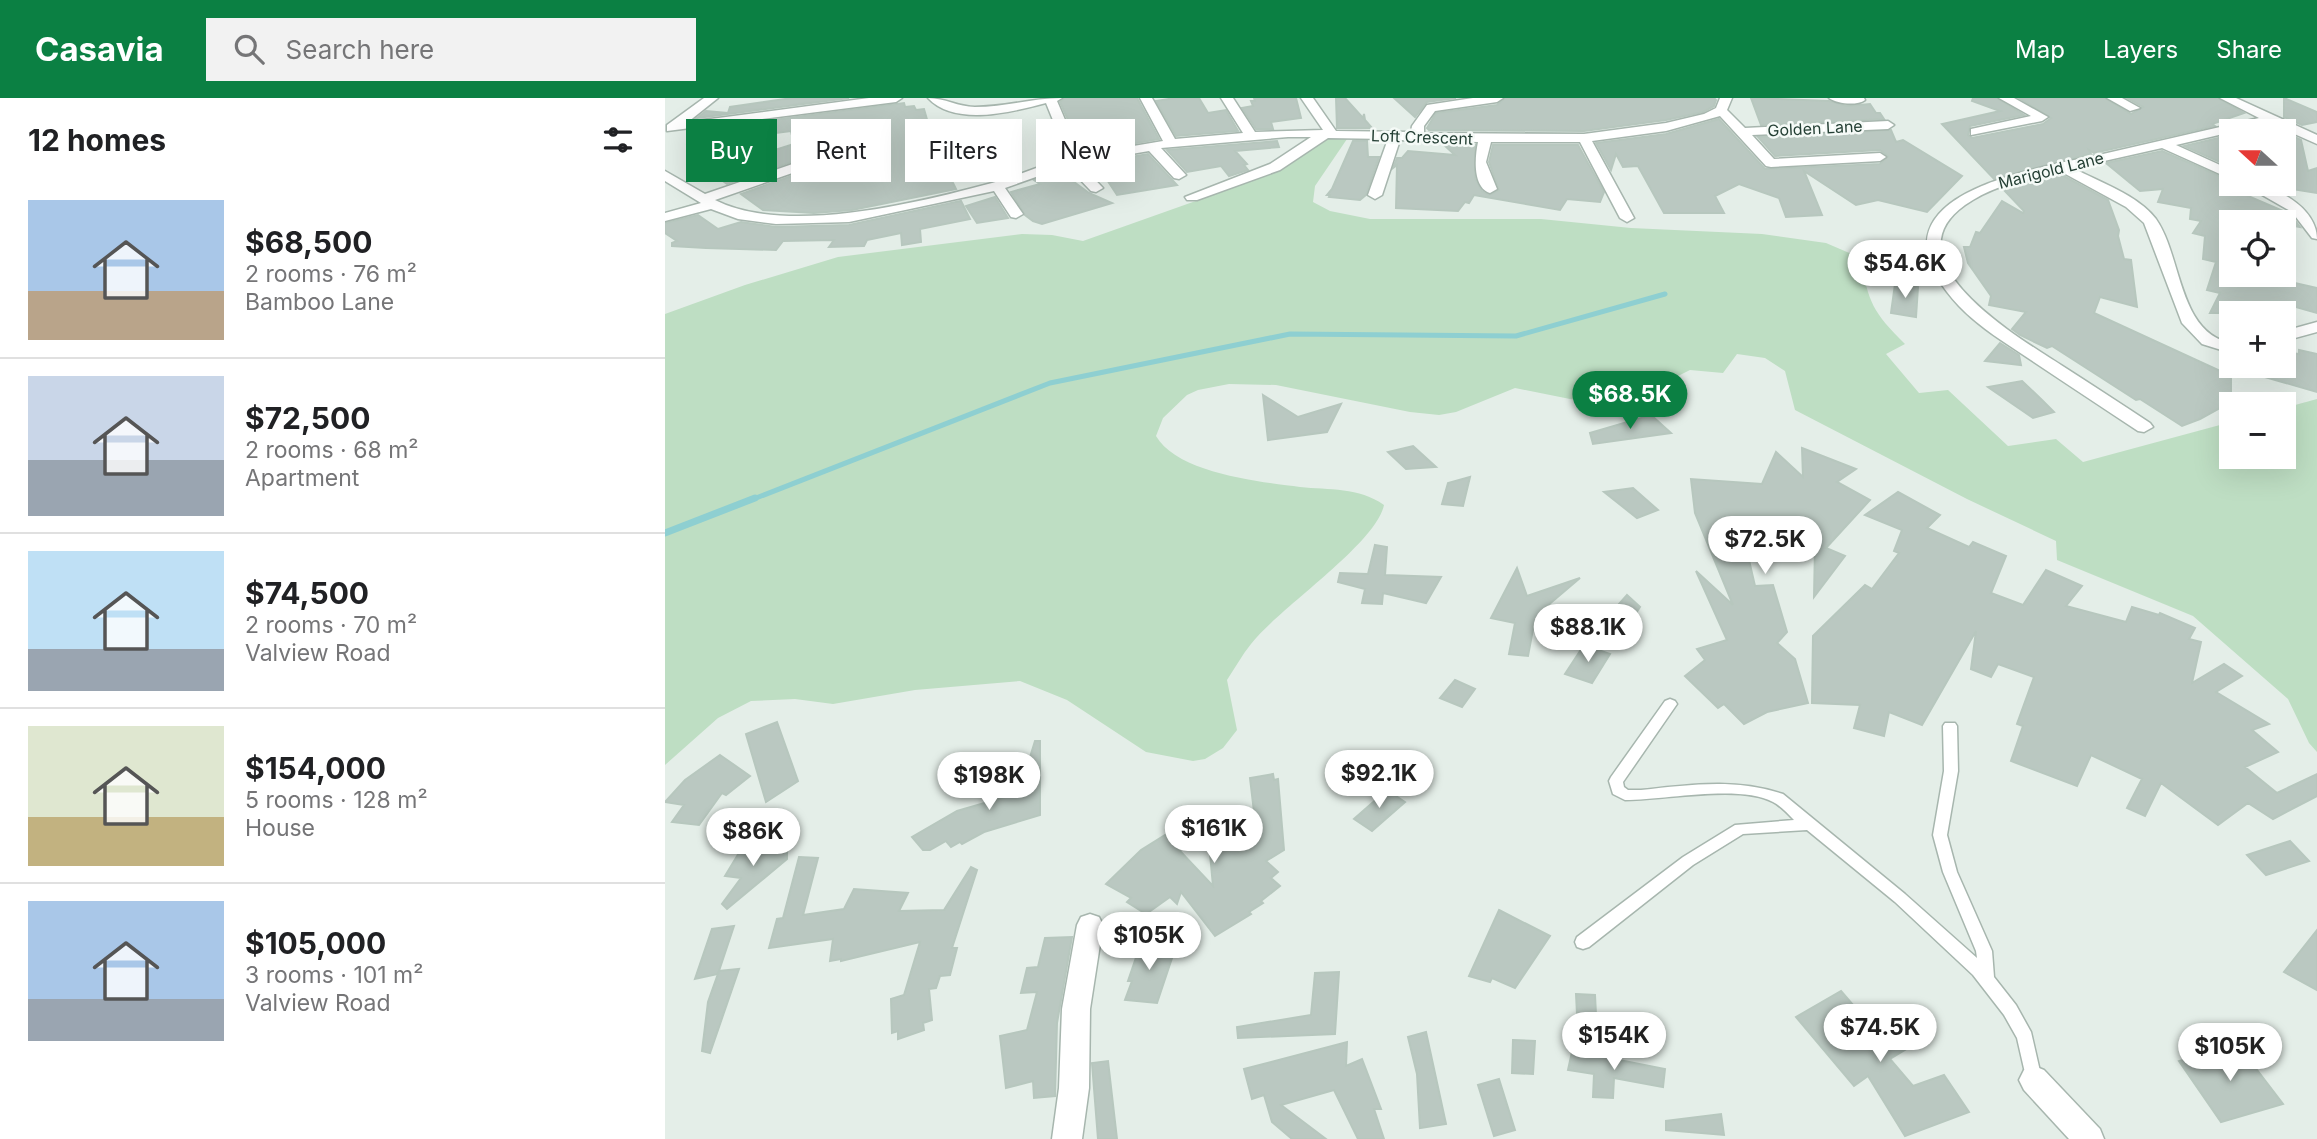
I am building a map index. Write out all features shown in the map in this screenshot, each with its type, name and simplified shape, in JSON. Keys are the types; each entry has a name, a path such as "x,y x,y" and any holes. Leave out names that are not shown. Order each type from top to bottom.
{"street":[{"path":"665,140 671,128 712,98"},
{"path":"671,128 896,98"},
{"path":"935,98 942,106 967,111 1052,98 1059,119"},
{"path":"1146,98 1171,144"},
{"path":"1227,98 1251,136"},
{"path":"1192,197 1275,167 1328,134 1307,98"},
{"path":"1417,137 1417,126 1431,108 1497,98"},
{"path":"1835,98 1859,100"},
{"path":"1975,132 2042,117 2005,98"},
{"path":"2113,98 2134,108"},
{"path":"2226,98 2270,119"},
{"path":"1724,104 1741,132 1771,163 1880,157"},
{"name":"Loft Crescent","path":"1135,149 1251,136 1328,134 1485,139 1584,138 1666,127 1707,117 1724,104"},
{"name":"Golden Lane","path":"1741,132 1888,125"},
{"name":"Marigold Lane","path":"2144,427 1988,324 1964,305 1941,272 1935,253 1935,237 1949,211 1962,201 2001,181 2219,131"},
{"path":"2296,131 2317,140"},
{"path":"1375,195 1395,136"},
{"path":"1584,138 1627,218"},
{"path":"1485,139 1480,162 1490,190"},
{"path":"2164,144 2219,169"},
{"path":"1152,146 1179,175"},
{"path":"2061,167 2143,212 2155,231 2190,323 2197,334 2219,345"},
{"path":"665,217 791,170"},
{"name":"Loft Crescent","path":"665,175 708,202 755,219 849,218 996,186 1036,172"},
{"path":"1091,182 1096,188"},
{"path":"996,186 1016,214"},
{"path":"2273,196 2297,209 2317,235"},
{"path":"2296,333 2317,327"},
{"path":"1067,1139 1073,1088 1076,1009 1090,925"},
{"path":"2034,1080 2089,1139"}],"lane":[{"path":"1670,704 1616,782 1618,790 1625,795 1641,795 1736,787 1756,789 1779,798 1900,898 1986,980 2010,1010 2025,1037 2034,1080"},
{"path":"1950,726 1951,771 1940,835 1950,872 1984,951 1986,980"},
{"path":"1583,942 1688,862 1740,829 1811,824"}],"green space":[{"path":"1324,138 1347,139 1315,186 1313,202 1330,211 1370,219 1541,219 1631,228 1762,234 1826,243 1861,258 1866,286 1874,306 1905,344 1886,354 1919,393 1948,390 2008,446 2056,439 2083,462 2219,425 2219,469 2296,469 2296,405 2317,399 2317,752 2309,743 2288,699 2193,616 2057,560 2056,541 1967,499 1795,410 1785,371 1765,358 1737,354 1723,373 1690,370 1640,395 1601,402 1515,388 1456,412 1439,415 1410,412 1276,385 1229,384 1187,395 1163,418 1156,436 1167,449 1182,459 1221,474 1300,487 1354,492 1384,505 1377,521 1346,557 1264,629 1251,644 1227,680 1237,730 1223,748 1205,759 1193,761 1146,752 1067,700 1020,681 915,690 833,704 795,699 751,701 718,718 665,765 665,314 745,285 838,257 1022,234 1052,235 1083,241 1252,181 1290,163"}],"building":[{"path":"792,98 849,98 697,118 706,111 728,113 730,107"},
{"path":"1064,98 1137,98 1159,139 1135,143 1135,119 1067,119 1060,102"},
{"path":"1199,98 1208,113 1226,110 1238,131 1176,136 1156,101"},
{"path":"1254,98 1296,98 1301,118 1271,122 1273,129 1256,129 1242,108 1253,106 1251,101 1255,101"},
{"path":"1336,98 1345,98 1363,118 1364,114 1365,120 1372,128 1337,128"},
{"path":"1394,98 1456,98 1427,102 1415,117"},
{"path":"1505,98 1716,100 1714,106 1703,112 1584,131 1427,128 1436,113 1497,105"},
{"path":"1751,98 1829,101 1847,106 1870,104 1884,119 1761,125"},
{"path":"1973,98 1997,98 2024,115 1970,126 1968,135 1972,138 2043,124 2051,118 2019,98 2105,98 2131,114 2143,107 2127,98 2218,98 2244,113 2219,119 2219,122 2212,124 2215,126 2094,153 2089,150 2091,154 1994,179 1942,124 2000,111 1972,101"},
{"path":"2284,98 2317,112 2317,122 2302,125 2296,122 2296,119 2284,117"},
{"path":"904,103 905,107 924,109 927,119 905,119 905,182 952,182 956,189 852,210 814,213 763,210 741,194 791,176 791,182 891,182 891,119 791,119 791,131 777,133 777,119"},
{"path":"1719,119 1765,169 1880,164 1888,156 1880,150 1775,156 1758,137 1891,130 1896,142 1903,140 1962,176 1927,212 1878,200 1856,205 1804,171 1822,215 1786,217 1779,198 1739,184 1715,196 1724,213 1664,213 1638,166 1623,167 1616,154 1611,170 1596,143 1666,134"},
{"path":"2219,138 2219,162 2184,146"},
{"path":"2296,138 2301,140 2308,171 2317,168 2317,193 2296,190"},
{"path":"1277,141 1279,147 1235,151 1247,164 1244,165 1248,170 1229,176 1221,166 1187,172 1167,150"},
{"path":"1353,141 1367,141 1368,157 1379,157 1366,195 1360,200 1329,197 1330,195 1327,195"},
{"path":"1443,144 1475,145 1475,178 1482,191 1489,195 1499,190 1489,162 1493,145 1578,145 1604,192 1600,202 1567,199 1560,210 1474,195 1469,203 1465,202 1458,211 1396,208 1397,165 1393,168 1397,158 1402,158 1408,151 1455,155"},
{"path":"791,145 791,162 777,167 777,149"},
{"path":"2162,151 2219,176 2219,196 2248,196 2281,210 2219,210 2219,287 2296,287 2296,283 2317,288 2317,313 2296,307 2296,301 2219,301 2219,313 2210,313 2220,293 2207,290 2216,262 2203,259 2205,236 2193,233 2201,221 2190,219 2191,208 2158,202 2163,189 2140,191 2106,163"},
{"path":"1148,154 1177,185 1117,195 1108,182 1135,182 1135,156"},
{"path":"2060,174 2108,200 2119,230 2124,259 2131,260 2137,307 2100,297 2094,313 2219,370 2219,378 2231,378 2231,392 2219,392 2219,409 2182,426 2052,346 2047,348 2012,329 2026,312 1989,305 1991,296 1968,263 1964,247 1970,247 1976,232 1980,233 2002,201 2023,213 2003,189"},
{"path":"1037,182 1074,182 1089,193 1112,203 1042,224 1025,215 1011,192 1040,184"},
{"path":"995,197 1008,218 977,223 966,206"},
{"path":"961,201 970,219 920,229 921,242 902,245 901,233 867,240 864,246 829,247 834,240 783,241 776,250 706,248 672,246 672,243 677,241 665,233 665,223 698,215 718,229 741,222 776,227 849,225"},
{"path":"1895,284 1918,287 1916,317 1891,313"},
{"path":"2000,343 2019,355 2021,365 1985,361"},
{"path":"2299,350 2317,354 2317,392 2268,378 2296,378 2296,354 2299,354"},
{"path":"2022,381 2054,412 2033,418 1988,387"},
{"path":"1263,395 1298,417 1341,404 1327,432 1268,440"},
{"path":"1651,415 1671,433 1593,444 1590,433"},
{"path":"1413,446 1436,467 1406,469 1388,452"},
{"path":"1802,448 1856,469 1837,482 1870,500 1826,548 1845,556 1814,597 1815,546 1742,530 1755,586 1773,585 1787,632 1777,643 1795,659 1808,703 1767,712 1744,724 1724,704 1718,708 1685,676 1705,660 1697,649 1727,640 1696,571 1733,605 1695,513 1691,479 1762,484 1776,452 1803,477"},
{"path":"1470,477 1463,506 1442,504 1448,483"},
{"path":"1633,488 1658,510 1637,518 1604,492"},
{"path":"1898,492 1940,515 1927,528 1969,547 1973,542 2006,556 1991,593 2023,605 2046,570 2082,586 2066,606 2126,622 2132,607 2159,615 2160,613 2195,628 2189,639 2201,642 2192,683 2224,664 2242,676 2216,692 2269,724 2252,730 2278,752 2245,767 2277,793 2317,774 2317,796 2273,819 2248,803 2218,825 2161,783 2145,816 2127,808 2142,779 2091,755 2077,786 2011,761 2023,726 2017,724 2034,677 1998,664 1991,677 1971,669 1976,631 1922,725 1889,712 1884,736 1854,728 1860,705 1812,703 1813,636 1865,585 1872,589 1899,553 1894,551 1902,530 1865,515"},
{"path":"1375,545 1387,547 1385,575 1441,577 1426,603 1383,593 1382,604 1362,603 1365,589 1338,582 1340,573 1368,574"},
{"path":"1517,568 1527,596 1580,578 1540,612 1534,624 1528,656 1509,654 1515,623 1491,618"},
{"path":"1627,595 1640,607 1631,621 1611,613"},
{"path":"1584,645 1610,654 1592,683 1565,674"},
{"path":"1455,680 1475,689 1462,707 1440,698"},
{"path":"777,722 798,781 766,802 746,734"},
{"path":"1035,741 1040,741 1040,815 984,832 962,844 960,842 951,847 946,841 930,850 923,850 912,837 957,811 1019,793"},
{"path":"720,755 750,776 726,795 722,793 699,825 672,822 684,805 665,802 685,780"},
{"path":"1273,774 1274,780 1278,779 1284,850 1266,861 1278,872 1271,878 1280,886 1261,901 1263,903 1249,912 1251,914 1215,936 1181,892 1177,904 1170,897 1146,914 1127,902 1131,898 1106,884 1141,850 1165,835 1213,886 1207,821 1254,812 1250,778"},
{"path":"1387,790 1405,802 1372,831 1354,819"},
{"path":"2290,841 2309,861 2266,875 2247,855"},
{"path":"745,843 787,847 787,859 727,909 722,904 741,878 725,876"},
{"path":"799,857 818,858 803,915 844,909 854,889 908,893 899,911 944,910 971,867 977,870 952,948 957,948 950,975 940,976 936,988 929,989 932,1020 923,1023 924,1030 898,1039 898,1031 892,1033 891,999 904,995 920,942 841,961 830,961 833,939 769,948 777,919 783,918"},
{"path":"1499,910 1550,936 1515,988 1492,978 1490,982 1469,976"},
{"path":"734,926 718,974 695,979 712,929"},
{"path":"2317,930 2317,990 2284,972"},
{"path":"1072,937 1057,1023 1055,1096 1034,1098 1033,1081 1006,1088 1000,1036 1027,1030 1037,992 1021,993 1027,968 1038,967 1045,938"},
{"path":"1142,940 1164,942 1162,947 1175,949 1157,1003 1125,1000 1132,981 1128,981"},
{"path":"739,969 710,1053 702,1051 708,1002 719,971"},
{"path":"1339,972 1335,1034 1238,1038 1237,1027 1311,1015 1315,973"},
{"path":"1841,991 1878,1034 1894,1024 1913,1045 1890,1059 1913,1086 1944,1075 1969,1112 1905,1136 1868,1076 1854,1086 1796,1017"},
{"path":"1576,994 1595,995 1597,1034 1578,1034"},
{"path":"1426,1032 1446,1124 1420,1128 1417,1074 1408,1037"},
{"path":"1513,1040 1535,1041 1533,1074 1512,1073"},
{"path":"1347,1042 1346,1066 1362,1059 1381,1109 1374,1109 1384,1139 1358,1139 1334,1090 1281,1105 1326,1139 1292,1139 1272,1122 1264,1095 1252,1099 1244,1069"},
{"path":"2238,1045 2283,1104 2221,1122 2179,1061"},
{"path":"1572,1052 1594,1056 1614,1055 1614,1059 1665,1069 1663,1087 1614,1078 1613,1098 1593,1097 1594,1074 1568,1070"},
{"path":"1108,1061 1117,1139 1098,1139 1092,1063"},
{"path":"1499,1079 1515,1130 1494,1136 1478,1085"},
{"path":"1721,1114 1724,1135 1666,1130 1666,1121"}],"waterway":[{"path":"751,500 1050,383 1290,334 1516,336 1665,294"},
{"path":"665,533 755,498"}]}
